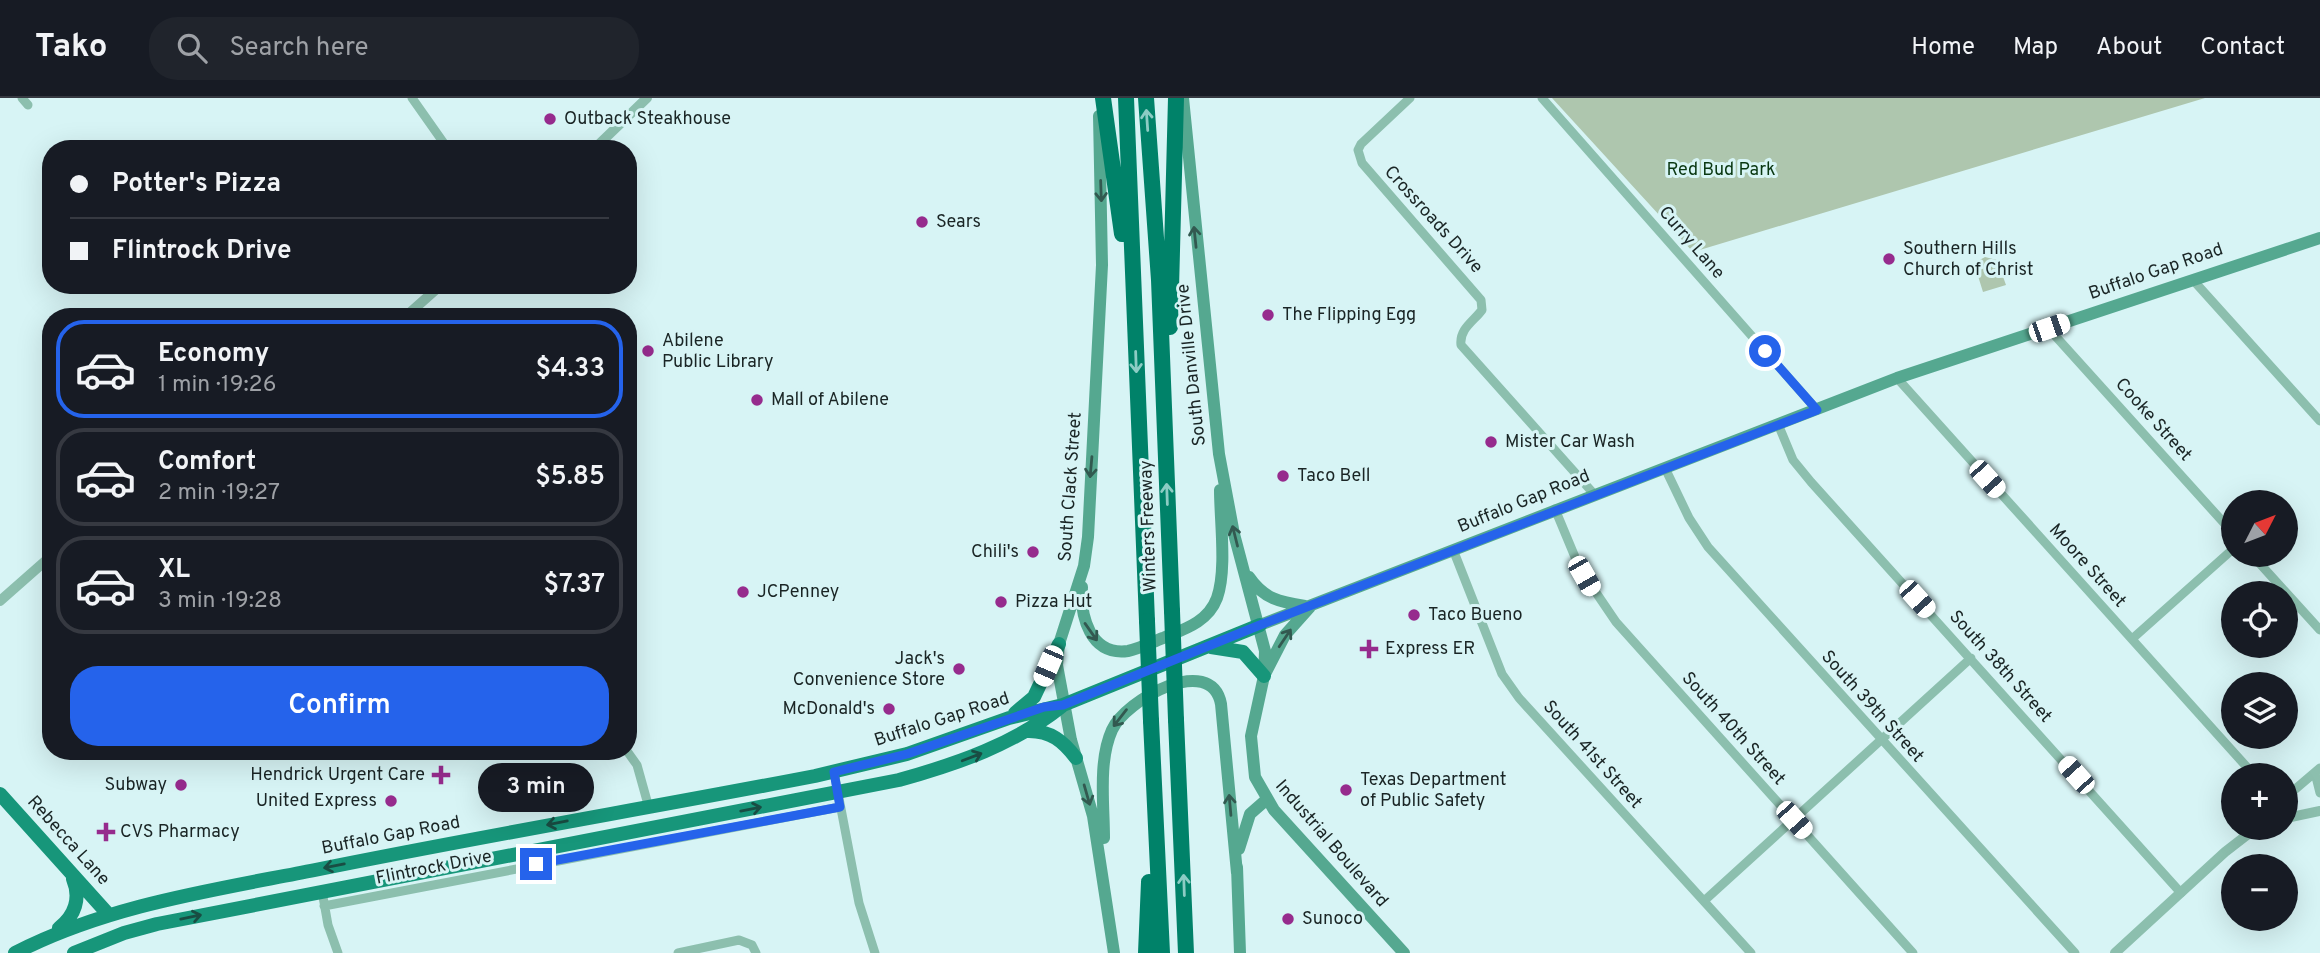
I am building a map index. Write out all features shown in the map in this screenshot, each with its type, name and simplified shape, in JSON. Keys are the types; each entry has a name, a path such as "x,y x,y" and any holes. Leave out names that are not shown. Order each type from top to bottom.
{"highway":[{"path":"1101,98 1134,322"},
{"name":"Winters Freeway","path":"1126,98 1161,953"},
{"name":"Winters Freeway","path":"1146,98 1159,280 1186,953"},
{"path":"1166,463 1176,98"},
{"path":"1146,953 1154,775"}],"main road":[{"name":"South Clack Street","path":"1101,98 1102,265 1088,537 1084,566 1059,644 1056,664 1076,758 1094,816 1114,953"},
{"name":"South Danville Drive","path":"1183,98 1219,454 1244,568 1260,625"},
{"name":"Buffalo Gap Road","path":"15,953 52,934 108,914 379,857 834,772 907,754 1009,718 1063,705 1260,625 1454,552 1555,509 1897,378 2320,238"},
{"path":"1084,566 1082,598 1086,626 1102,645 1114,651 1130,650 1200,622 1212,608 1219,588 1219,454"},
{"path":"1206,647 1243,652 1264,676 1285,635 1310,606 1269,597 1256,588 1244,568"},
{"name":"Industrial Boulevard","path":"1260,625 1265,652 1264,676 1250,747 1255,777 1266,800 1404,953"},
{"path":"1009,718 1034,697 1059,644"},
{"path":"1103,864 1105,765 1113,727 1137,702 1184,681 1199,679 1216,689 1221,704 1237,873 1240,953"},
{"name":"Buffalo Gap Road","path":"76,953 124,933 157,924 323,899 629,833 839,800 979,755 1029,731 1063,705"},
{"path":"1029,731 1043,731 1057,738 1076,758"},
{"name":"Rebecca Lane","path":"0,794 108,914"},
{"path":"1237,873 1245,823 1254,809 1266,800"},
{"path":"629,833 644,823 649,808"},
{"path":"52,934 70,918 77,902 75,884 69,871"}],"street":[{"path":"412,98 442,140"},
{"path":"603,140 647,98"},
{"name":"Crossroads Drive","path":"1409,98 1361,144 1357,150 1362,163 1481,300 1482,310 1466,327 1460,337 1461,345 1594,494"},
{"name":"Curry Lane","path":"1542,98 1817,410"},
{"path":"2193,280 2320,421"},
{"path":"415,308 430,294"},
{"name":"Cooke Street","path":"2049,328 2221,520"},
{"name":"Moore Street","path":"1897,378 2243,763"},
{"name":"South 38th Street","path":"1778,424 1793,460 1805,474 2181,893"},
{"name":"South 39th Street","path":"1665,468 1689,518 1707,547 2075,953"},
{"name":"South 40th Street","path":"1555,509 1580,569 1594,594 1913,953"},
{"name":"South 41st Street","path":"1454,552 1502,674 1518,698 1751,953"},
{"path":"2132,639 2221,560"},
{"path":"0,601 42,564"},
{"path":"2263,567 2320,630"},
{"path":"1704,901 1971,658"},
{"path":"634,760 638,765 649,808"},
{"path":"2317,770 2320,793"},
{"path":"2298,787 2317,770"},
{"path":"834,772 859,903 876,953"},
{"name":"Flintrock Drive","path":"323,899 839,800"},
{"path":"2298,816 2320,811"},
{"path":"2115,953 2240,840"},
{"path":"323,899 338,953"},
{"path":"678,953 739,940 752,945 755,953"}],"green space":[{"name":"Red Bud Park","path":"1552,98 2205,98 1693,252"},
{"path":"1985,257 1997,260 2006,285 1983,292 1974,263"}],"place":[{"name":"Outback Steakhouse","path":"550,119"},
{"name":"Sears","path":"922,222"},
{"name":"Southern Hills Church of Christ","path":"1889,259"},
{"name":"The Flipping Egg","path":"1268,315"},
{"name":"Abilene Public Library","path":"648,351"},
{"name":"Mall of Abilene","path":"757,400"},
{"name":"Mister Car Wash","path":"1491,442"},
{"name":"Taco Bell","path":"1283,476"},
{"name":"Chili's","path":"1033,552"},
{"name":"JCPenney","path":"743,592"},
{"name":"Pizza Hut","path":"1001,602"},
{"name":"Taco Bueno","path":"1414,615"},
{"name":"Express ER","path":"1369,649"},
{"name":"Jack's Convenience Store","path":"959,669"},
{"name":"McDonald's","path":"889,709"},
{"name":"Hendrick Urgent Care","path":"441,775"},
{"name":"Subway","path":"181,785"},
{"name":"Texas Department of Public Safety","path":"1346,790"},
{"name":"United Express","path":"391,801"},
{"name":"CVS Pharmacy","path":"106,832"},
{"name":"Sunoco","path":"1288,919"}],"route":[{"path":"536,864 840,807 834,772 907,754 1044,707 1063,705 1260,625 1454,552 1555,509 1817,410 1765,351"}]}
